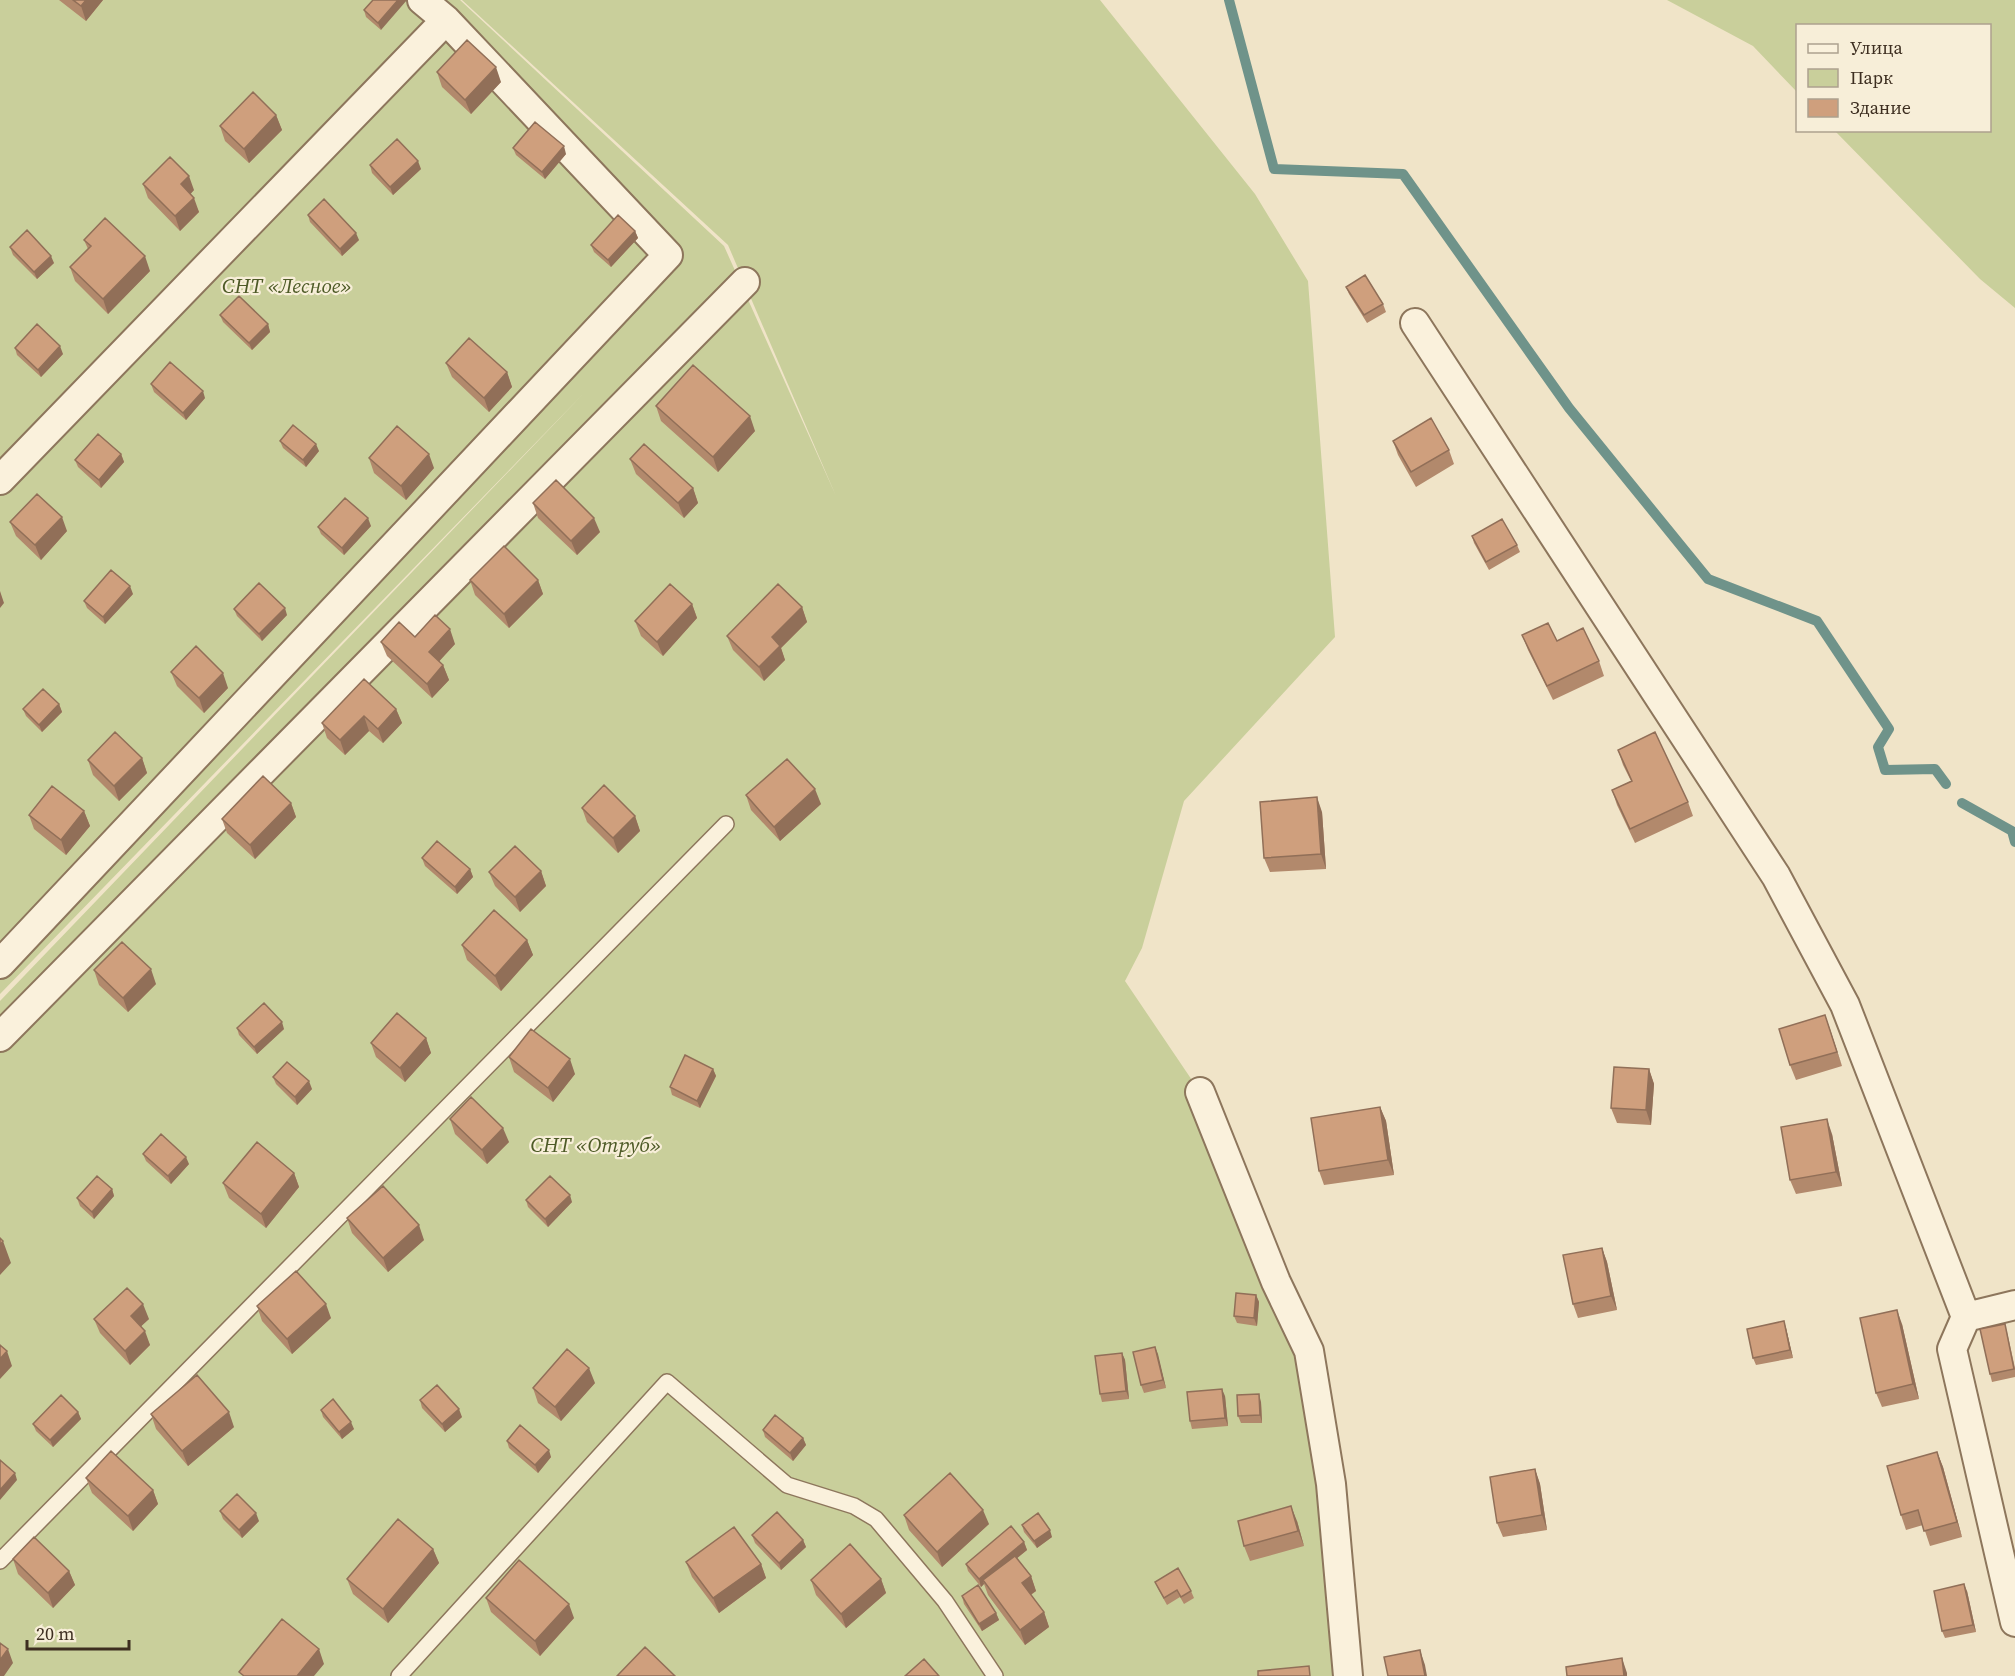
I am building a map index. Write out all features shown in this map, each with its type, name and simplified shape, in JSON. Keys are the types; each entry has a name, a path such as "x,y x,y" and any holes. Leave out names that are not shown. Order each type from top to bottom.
{"street":[{"path":"0,964 668,255 446,20 422,0"},
{"path":"0,480 446,20"},
{"path":"0,1037 745,282"},
{"path":"1415,323 1776,876 1845,1005 1966,1317 1952,1349 2015,1622"},
{"path":"1200,1092 1276,1282 1309,1351 1331,1484 1348,1676"},
{"path":"1966,1317 2015,1305"}],"lane":[{"path":"0,1561 726,824"},
{"path":"399,1676 667,1382 787,1485 854,1506 876,1519 945,1601 995,1676"}],"green space":[{"name":"СНТ «Отруб»","path":"0,0 460,0 724,246 836,496 728,245 462,0 1100,0 1255,194 1308,281 1335,637 1184,801 1142,948 1125,981 1200,1092 1309,1351 1348,1676 0,1676 0,1001 585,392 0,994"},
{"path":"1667,0 2015,0 2015,308 1980,279 1836,132 1991,132 1991,24 1796,24 1796,91 1753,46"}],"building":[{"path":"73,0 86,0 81,6"},
{"path":"373,0 398,0 378,23 364,10"},
{"path":"467,40 496,67 465,100 437,72"},
{"path":"253,92 276,115 244,149 220,126"},
{"path":"535,122 564,146 542,172 513,148"},
{"path":"397,139 418,161 390,187 370,165"},
{"path":"170,157 189,176 181,184 194,198 175,216 143,184"},
{"path":"324,199 356,233 340,249 308,215"},
{"path":"618,215 635,231 608,260 591,245"},
{"path":"105,218 145,256 103,299 70,267 91,246 84,240"},
{"path":"27,230 51,256 34,272 10,247"},
{"path":"1365,275 1383,304 1364,315 1346,287"},
{"path":"239,296 268,324 249,343 220,315"},
{"path":"37,324 60,346 38,370 15,348"},
{"path":"469,338 507,372 484,398 446,363"},
{"path":"170,362 203,391 183,413 151,384"},
{"path":"693,365 750,416 713,457 656,406"},
{"path":"1431,418 1449,450 1411,472 1393,441"},
{"path":"293,425 316,444 303,460 280,441"},
{"path":"397,426 429,454 401,486 369,458"},
{"path":"98,434 121,454 99,480 75,460"},
{"path":"644,444 693,488 678,503 630,459"},
{"path":"556,480 594,518 571,541 533,503"},
{"path":"37,494 62,517 35,545 10,522"},
{"path":"345,498 368,518 342,548 318,527"},
{"path":"1502,519 1517,545 1486,562 1472,536"},
{"path":"504,546 538,580 504,614 470,580"},
{"path":"111,570 130,586 103,617 84,601"},
{"path":"259,583 285,608 259,634 234,609"},
{"path":"670,584 692,604 657,642 635,621"},
{"path":"778,584 802,607 772,637 780,646 759,667 727,636"},
{"path":"435,615 450,629 429,652 443,665 427,684 381,642 399,622 415,637"},
{"path":"1548,623 1557,641 1583,628 1599,661 1547,686 1522,635"},
{"path":"196,646 223,673 199,698 171,672"},
{"path":"364,679 396,709 378,729 364,716 340,740 322,723"},
{"path":"43,689 59,704 39,725 23,709"},
{"path":"115,732 142,758 114,786 88,760"},
{"path":"1655,732 1688,802 1630,829 1612,790 1632,781 1618,750"},
{"path":"787,759 815,789 774,827 746,795"},
{"path":"263,776 291,803 250,845 222,819"},
{"path":"604,785 635,816 613,838 582,808"},
{"path":"52,786 84,811 61,840 29,815"},
{"path":"1317,797 1321,854 1264,858 1260,802"},
{"path":"437,841 470,869 455,887 422,858"},
{"path":"515,846 541,871 515,897 489,872"},
{"path":"494,910 527,940 495,976 462,945"},
{"path":"122,942 151,969 123,998 94,970"},
{"path":"264,1003 282,1022 254,1047 237,1028"},
{"path":"397,1013 426,1038 400,1068 371,1043"},
{"path":"1825,1015 1837,1052 1790,1065 1779,1029"},
{"path":"531,1029 570,1059 548,1088 509,1057"},
{"path":"685,1055 713,1069 697,1101 670,1087"},
{"path":"287,1062 309,1081 295,1097 273,1077"},
{"path":"1614,1067 1649,1069 1646,1110 1611,1108"},
{"path":"471,1097 503,1128 482,1150 450,1119"},
{"path":"1380,1107 1388,1160 1319,1171 1311,1118"},
{"path":"1827,1119 1836,1172 1790,1180 1781,1127"},
{"path":"161,1134 186,1157 168,1176 143,1154"},
{"path":"257,1142 294,1173 261,1214 223,1183"},
{"path":"97,1176 112,1189 92,1212 77,1198"},
{"path":"550,1176 570,1195 545,1219 526,1200"},
{"path":"383,1186 419,1225 383,1258 347,1218"},
{"path":"1602,1248 1611,1296 1573,1304 1563,1255"},
{"path":"296,1271 326,1304 287,1339 257,1306"},
{"path":"127,1288 143,1304 131,1316 145,1331 125,1351 94,1319"},
{"path":"1236,1293 1256,1295 1254,1318 1234,1316"},
{"path":"1897,1310 1913,1384 1876,1393 1860,1318"},
{"path":"1784,1321 1790,1350 1753,1358 1747,1329"},
{"path":"2005,1324 2014,1369 1990,1374 1980,1329"},
{"path":"0,1345 7,1351 0,1359"},
{"path":"1155,1347 1163,1380 1141,1385 1133,1352"},
{"path":"567,1349 589,1368 555,1407 533,1388"},
{"path":"1122,1353 1126,1391 1100,1394 1095,1356"},
{"path":"197,1375 229,1412 182,1451 151,1414"},
{"path":"437,1385 459,1409 442,1424 420,1400"},
{"path":"1222,1389 1225,1418 1190,1421 1187,1392"},
{"path":"1259,1394 1260,1415 1238,1416 1237,1395"},
{"path":"61,1395 78,1412 50,1440 33,1424"},
{"path":"333,1399 351,1422 339,1432 321,1410"},
{"path":"775,1415 803,1438 790,1453 763,1430"},
{"path":"520,1425 549,1450 535,1465 507,1441"},
{"path":"111,1451 153,1490 128,1516 86,1478"},
{"path":"1937,1452 1957,1522 1924,1531 1918,1510 1901,1515 1887,1466"},
{"path":"0,1460 15,1473 0,1490"},
{"path":"1535,1469 1542,1515 1497,1523 1490,1477"},
{"path":"950,1473 983,1510 937,1552 904,1515"},
{"path":"237,1494 256,1513 239,1530 220,1511"},
{"path":"1291,1506 1298,1531 1244,1546 1238,1521"},
{"path":"777,1512 803,1540 779,1563 752,1535"},
{"path":"1038,1513 1050,1530 1034,1541 1022,1525"},
{"path":"398,1519 433,1549 383,1609 347,1579"},
{"path":"1011,1526 1024,1542 979,1579 966,1564"},
{"path":"734,1527 761,1564 713,1598 686,1562"},
{"path":"34,1537 69,1571 48,1593 13,1559"},
{"path":"850,1544 881,1579 841,1614 811,1580"},
{"path":"1015,1556 1031,1576 1022,1583 1044,1612 1020,1630 983,1580"},
{"path":"519,1560 569,1604 535,1641 486,1598"},
{"path":"1178,1568 1191,1591 1181,1597 1177,1590 1164,1598 1155,1582"},
{"path":"1964,1584 1973,1625 1942,1631 1934,1591"},
{"path":"978,1585 996,1613 979,1624 962,1596"},
{"path":"282,1619 319,1649 297,1676 244,1676 239,1672"},
{"path":"0,1643 8,1649 0,1660"},
{"path":"645,1647 675,1676 617,1676"},
{"path":"1420,1650 1425,1676 1388,1676 1384,1657"},
{"path":"1622,1658 1624,1676 1567,1676 1566,1667"},
{"path":"924,1659 939,1676 905,1676"},
{"path":"1309,1666 1310,1676 1258,1676 1258,1671"}],"waterway":[{"path":"1229,0 1274,169 1403,174 1569,408 1708,579 1817,621 1889,729 1878,747 1885,770 1935,769 1946,784"},
{"path":"1962,803 2012,831 2015,842"}],"park label":[{"name":"СНТ «Лесное»","path":"287,286"}]}
